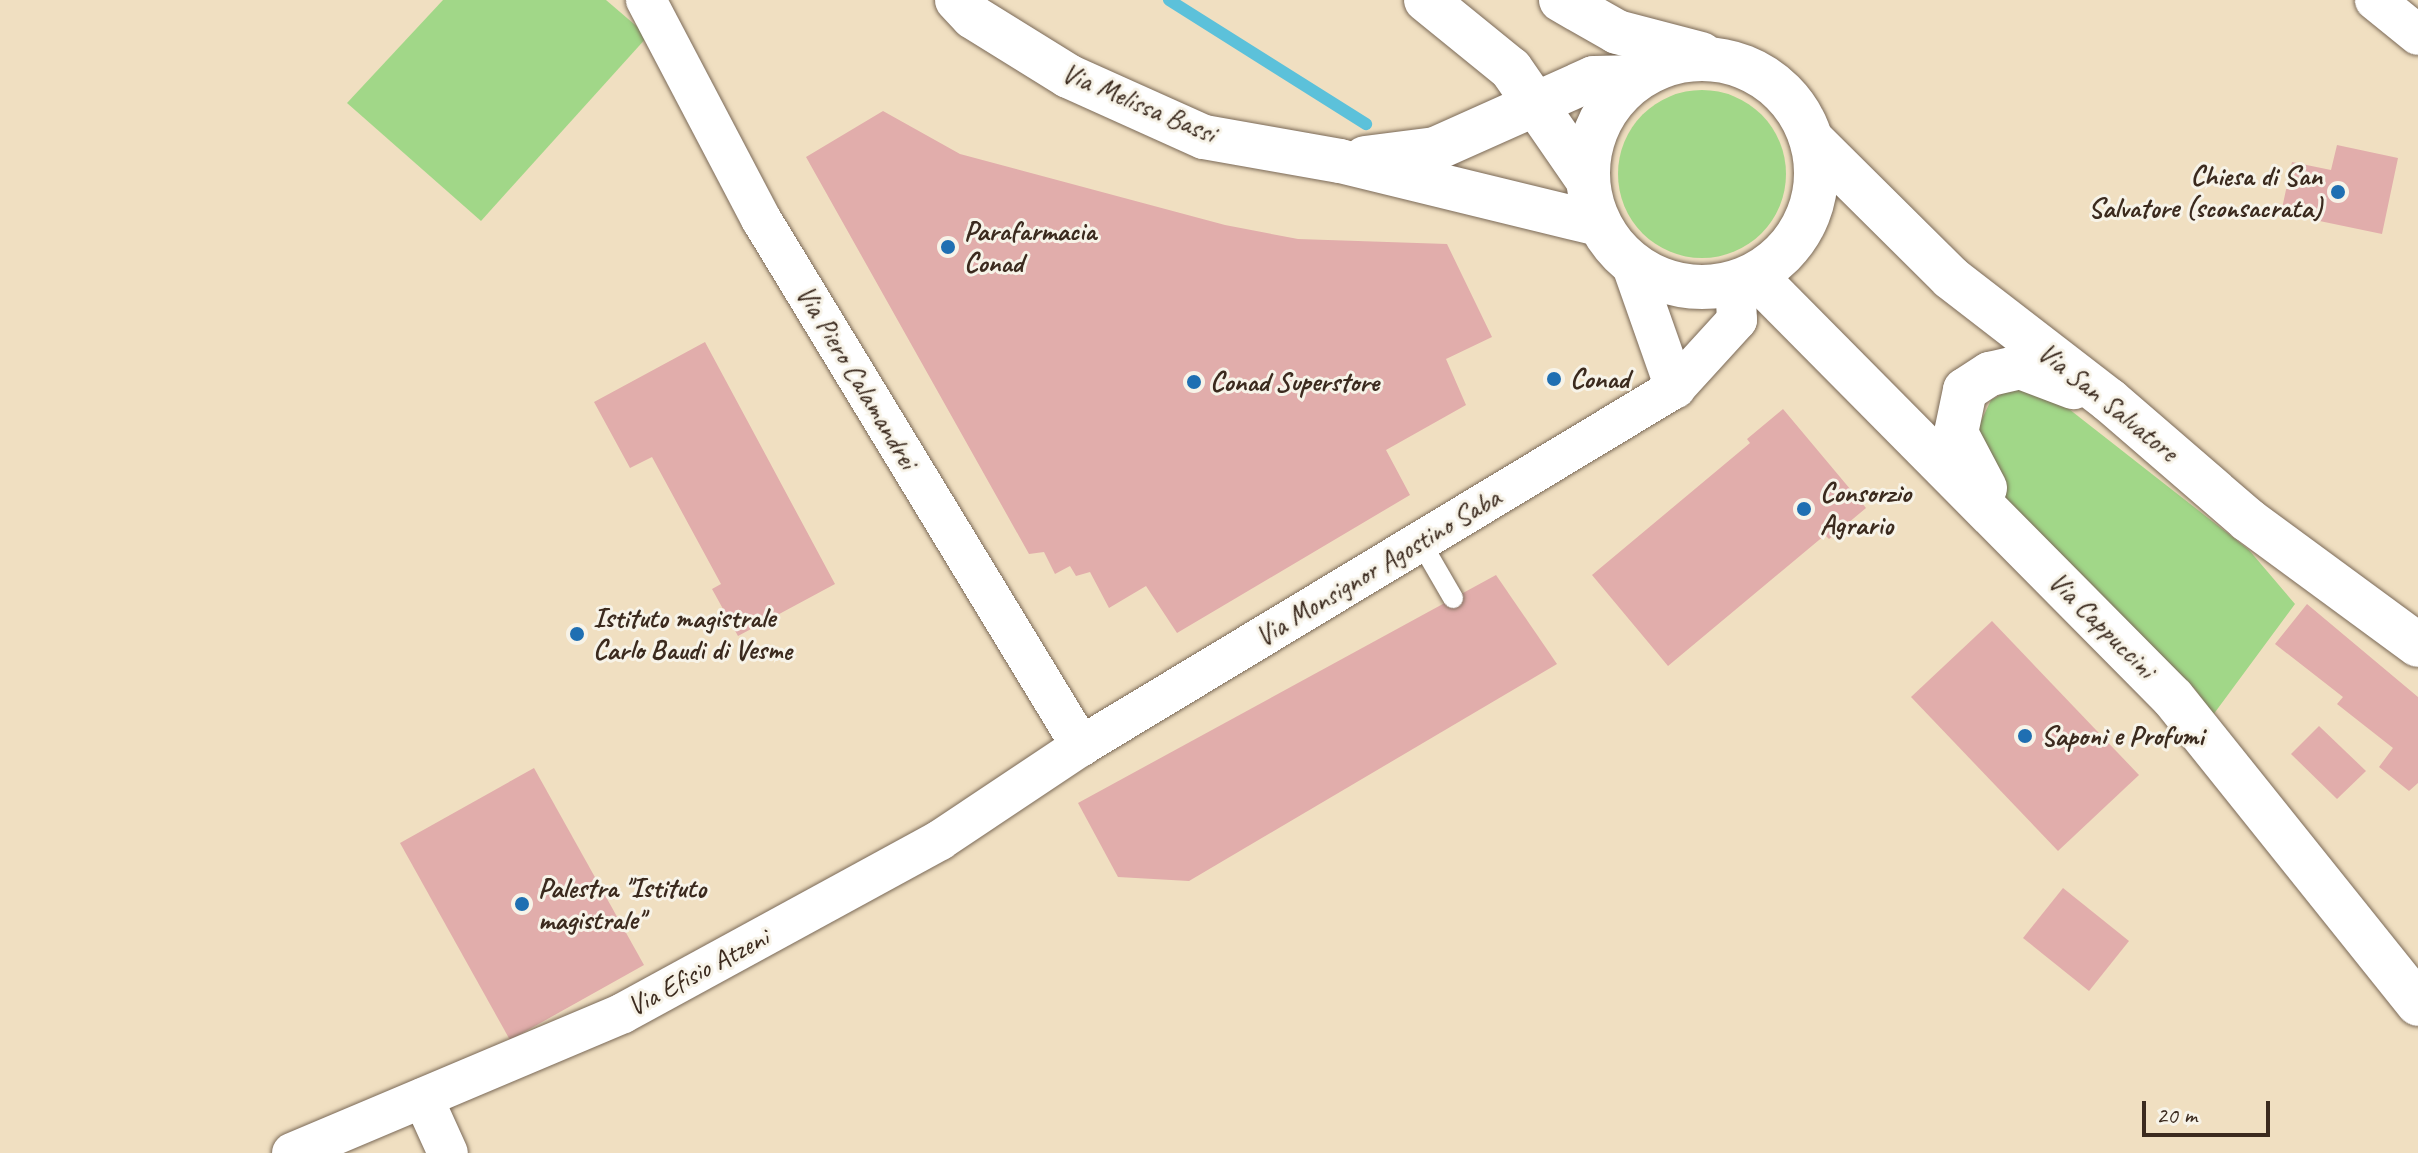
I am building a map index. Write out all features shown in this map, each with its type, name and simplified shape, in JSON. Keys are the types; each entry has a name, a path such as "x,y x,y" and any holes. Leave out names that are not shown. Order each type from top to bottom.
{"main road":[{"name":"Via Melissa Bassi","path":"957,0 973,17 1068,76 1204,137 1340,161 1598,224"},
{"path":"1426,0 1511,69 1587,179 1598,224 1631,263 1681,286 1744,279 1786,252 1807,219 1817,181 1813,141 1782,91 1730,62 1617,32 1561,0"},
{"path":"1587,179 1600,122 1639,77 1683,60 1730,62"},
{"name":"Via Melissa Bassi","path":"1340,161 1435,149 1532,102 1594,78 1639,77"},
{"name":"Via San Salvatore","path":"1813,141 1951,278 2109,400 2248,520 2418,645"},
{"name":"Via Cappuccini","path":"1744,279 2009,531 2173,698 2418,1004"},
{"path":"2009,531 1956,433 1965,390 1990,374 2020,367 2109,400"}],"street":[{"name":"Via Piero Calamandrei","path":"646,0 761,219 1081,746"},
{"path":"2375,0 2418,35"},
{"path":"1631,263 1675,388"},
{"name":"Via Monsignor Agostino Saba","path":"1081,746 1420,541 1493,487 1675,388 1737,320 1744,279"},
{"name":"Via Efisio Atzeni","path":"292,1153 623,1013 940,840 1081,746"},
{"path":"423,1098 448,1153"}],"lane":[{"path":"1420,541 1453,598"}],"green space":[{"path":"443,0 606,0 648,36 481,221 347,103"},
{"path":"1702,90 1734,96 1761,115 1780,142 1786,174 1780,206 1761,233 1734,252 1702,258 1670,252 1643,233 1624,206 1618,174 1624,142 1643,115 1670,96"},
{"path":"2024,382 2060,402 2249,550 2295,604 2213,715 2195,689 2013,516 1974,436 1991,400"}],"building":[{"name":"Conad Superstore","path":"883,111 960,154 1225,225 1298,239 1447,244 1492,337 1446,359 1466,405 1386,450 1410,495 1177,633 1146,586 1109,608 1090,572 1076,576 1070,566 1055,574 1044,552 1029,554 806,157"},
{"name":"Chiesa di San Salvatore (sconsacrata)","path":"2337,145 2398,158 2382,234 2281,213 2292,162 2331,170"},
{"path":"705,342 835,584 738,636 712,589 721,584 652,457 630,468 594,402"},
{"path":"1783,409 1866,508 1829,539 1825,535 1668,666 1592,575 1750,443 1747,439"},
{"path":"1496,575 1557,664 1189,881 1118,877 1078,803"},
{"path":"2307,604 2418,697 2418,783 2409,791 2379,767 2393,748 2337,704 2343,697 2275,644"},
{"name":"Saponi e Profumi","path":"1992,621 2139,775 2058,851 1911,697"},
{"path":"2319,726 2366,771 2337,799 2291,754"},
{"name":"Palestra \"Istituto magistrale\"","path":"534,768 644,965 510,1040 400,843"},
{"path":"2063,888 2129,941 2089,991 2023,938"}],"waterway":[{"path":"1169,0 1366,124"}],"place":[{"name":"Chiesa di San Salvatore (sconsacrata)","path":"2338,192"},
{"name":"Parafarmacia Conad","path":"948,247"},
{"name":"Conad","path":"1554,379"},
{"name":"Conad Superstore","path":"1194,382"},
{"name":"Consorzio Agrario","path":"1804,509"},
{"name":"Istituto magistrale Carlo Baudi di Vesme","path":"577,634"},
{"name":"Saponi e Profumi","path":"2025,736"},
{"name":"Palestra \"Istituto magistrale\"","path":"522,904"}]}
